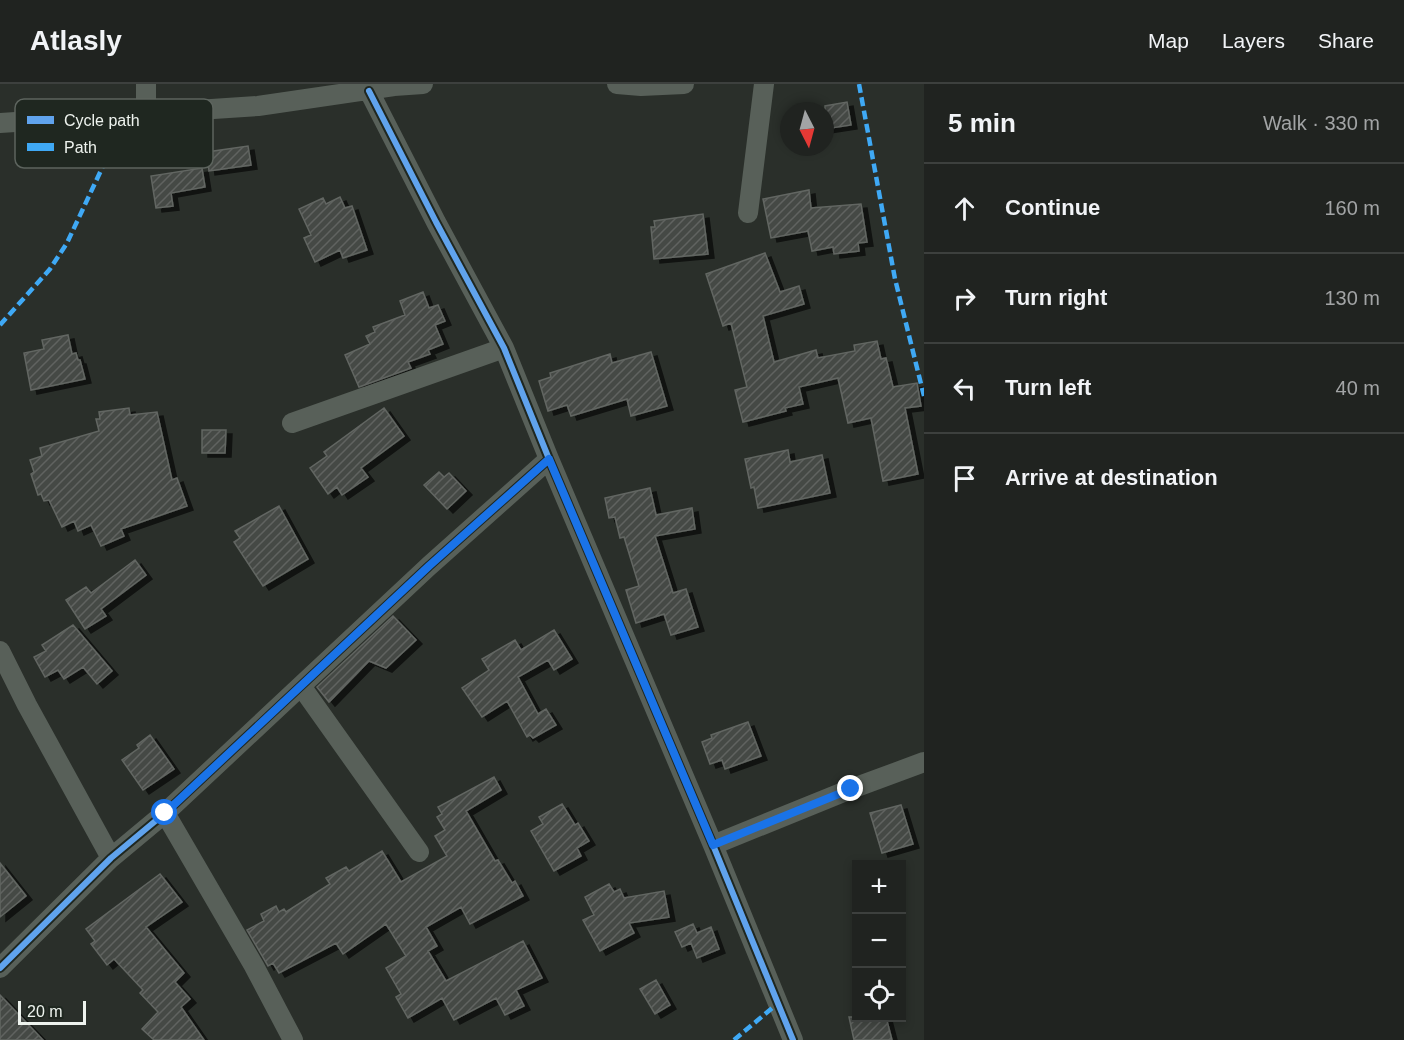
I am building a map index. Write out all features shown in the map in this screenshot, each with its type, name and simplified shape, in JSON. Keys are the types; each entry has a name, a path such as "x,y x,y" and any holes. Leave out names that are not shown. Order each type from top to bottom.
{"street":[{"path":"213,109 258,106 394,86 423,84"},
{"path":"617,84 641,86 684,84"},
{"path":"748,213 764,84"},
{"path":"369,91 504,348 793,1040"},
{"path":"0,123 15,122"},
{"path":"292,423 504,348"},
{"path":"0,969 111,858 165,813 438,558 549,459"},
{"path":"0,651 111,858"},
{"path":"301,686 419,852"},
{"path":"713,845 924,762"},
{"path":"165,813 294,1040"}],"building":[{"path":"847,102 851,125 834,128 834,104"},
{"path":"248,146 251,165 209,171 209,168 213,168 213,151"},
{"path":"202,168 205,187 171,193 173,206 156,208 151,176"},
{"path":"809,190 811,208 861,204 867,242 858,243 859,251 834,254 833,247 812,251 808,231 771,238 763,199"},
{"path":"340,197 345,208 352,206 367,250 343,258 340,250 315,262 304,238 311,235 299,209 323,198 326,204"},
{"path":"703,214 708,254 654,259 651,227 655,227 654,221"},
{"path":"765,253 780,292 799,286 804,304 763,316 774,362 816,350 818,358 855,351 854,345 877,341 881,359 886,358 893,387 917,383 921,406 905,408 918,474 883,481 871,418 848,423 838,378 799,387 803,404 785,408 786,411 743,422 735,390 747,387 731,323 723,326 706,274"},
{"path":"423,292 429,308 438,305 445,321 435,325 443,344 428,350 430,354 408,362 411,368 359,387 345,355 370,344 366,336 375,332 373,327 405,315 400,301"},
{"path":"68,335 72,354 76,353 80,360 85,379 31,390 24,353 44,349 42,340"},
{"path":"651,352 667,406 631,416 627,399 571,416 567,405 548,411 539,381 551,377 550,373 610,354 612,363"},
{"path":"129,408 130,415 157,412 172,480 177,478 187,506 121,529 124,536 101,546 91,525 78,531 74,521 62,527 49,500 44,501 41,494 38,495 31,474 34,472 30,460 42,456 40,448 99,431 96,419 100,419 99,412"},
{"path":"384,408 404,436 361,468 368,477 342,495 337,487 328,494 310,468 327,456 324,452"},
{"path":"202,430 226,430 225,453 202,453"},
{"path":"788,450 790,462 822,455 830,493 758,508 745,459"},
{"path":"439,472 444,477 449,473 466,491 447,509 424,485"},
{"path":"650,488 656,515 692,508 695,529 655,536 673,593 686,589 698,627 671,635 664,614 636,623 626,590 639,586 624,537 620,538 615,517 609,518 605,498"},
{"path":"279,506 308,559 263,586 234,542 240,538 235,531"},
{"path":"135,560 146,575 101,609 106,616 85,629 66,600 86,587 91,593"},
{"path":"393,616 416,640 386,668 369,661 329,702 317,687"},
{"path":"73,625 112,671 97,684 83,667 64,679 58,670 45,677 34,657 46,651 42,645"},
{"path":"554,630 572,659 554,670 548,660 518,677 538,714 546,709 556,725 533,738 530,735 527,737 507,701 482,717 462,688 489,670 482,659 515,640 521,650"},
{"path":"748,722 761,756 725,769 722,760 710,764 702,742 712,738 711,735"},
{"path":"150,735 174,769 143,790 122,760 139,748 137,745"},
{"path":"494,777 501,790 466,811 495,861 498,860 512,883 515,881 523,896 470,924 461,907 426,927 437,946 428,951 446,981 523,941 542,978 516,990 524,1006 505,1015 496,998 454,1020 442,998 408,1018 396,997 401,994 386,968 406,956 386,924 343,954 336,943 279,973 273,963 268,966 247,930 264,921 261,914 276,906 279,912 284,909 286,912 330,884 326,878 346,867 349,871 382,851 401,882 447,856 435,836 445,830 437,817 442,814 438,807"},
{"path":"562,804 575,825 578,823 589,841 577,848 581,856 554,871 531,831 543,824 539,817"},
{"path":"901,805 913,844 882,853 870,813"},
{"path":"0,863 26,896 0,917"},
{"path":"160,874 182,902 146,927 184,973 175,982 190,999 181,1007 204,1040 154,1040 142,1029 158,1012 140,993 143,990 114,959 107,965 91,944 95,941 86,929"},
{"path":"609,884 614,892 620,889 624,898 664,891 669,917 629,923 634,933 600,951 583,920 594,915 585,897"},
{"path":"693,924 697,933 711,927 719,949 697,958 691,943 682,947 675,932"},
{"path":"656,980 670,1005 655,1014 640,989"},
{"path":"0,995 43,1040 0,1040"},
{"path":"849,1017 852,1017 852,1022 887,1022 892,1040 854,1040"}],"marked path":[{"path":"859,84 895,279 924,396"},
{"path":"0,325 50,269 67,243 102,168"},
{"path":"734,1040 777,1004"}],"cycle path":[{"path":"369,91 504,348 793,1040"},
{"path":"0,968 111,858 165,813 429,566 549,459"}],"route":[{"path":"165,813 429,566 549,459 713,845 851,789"}]}
